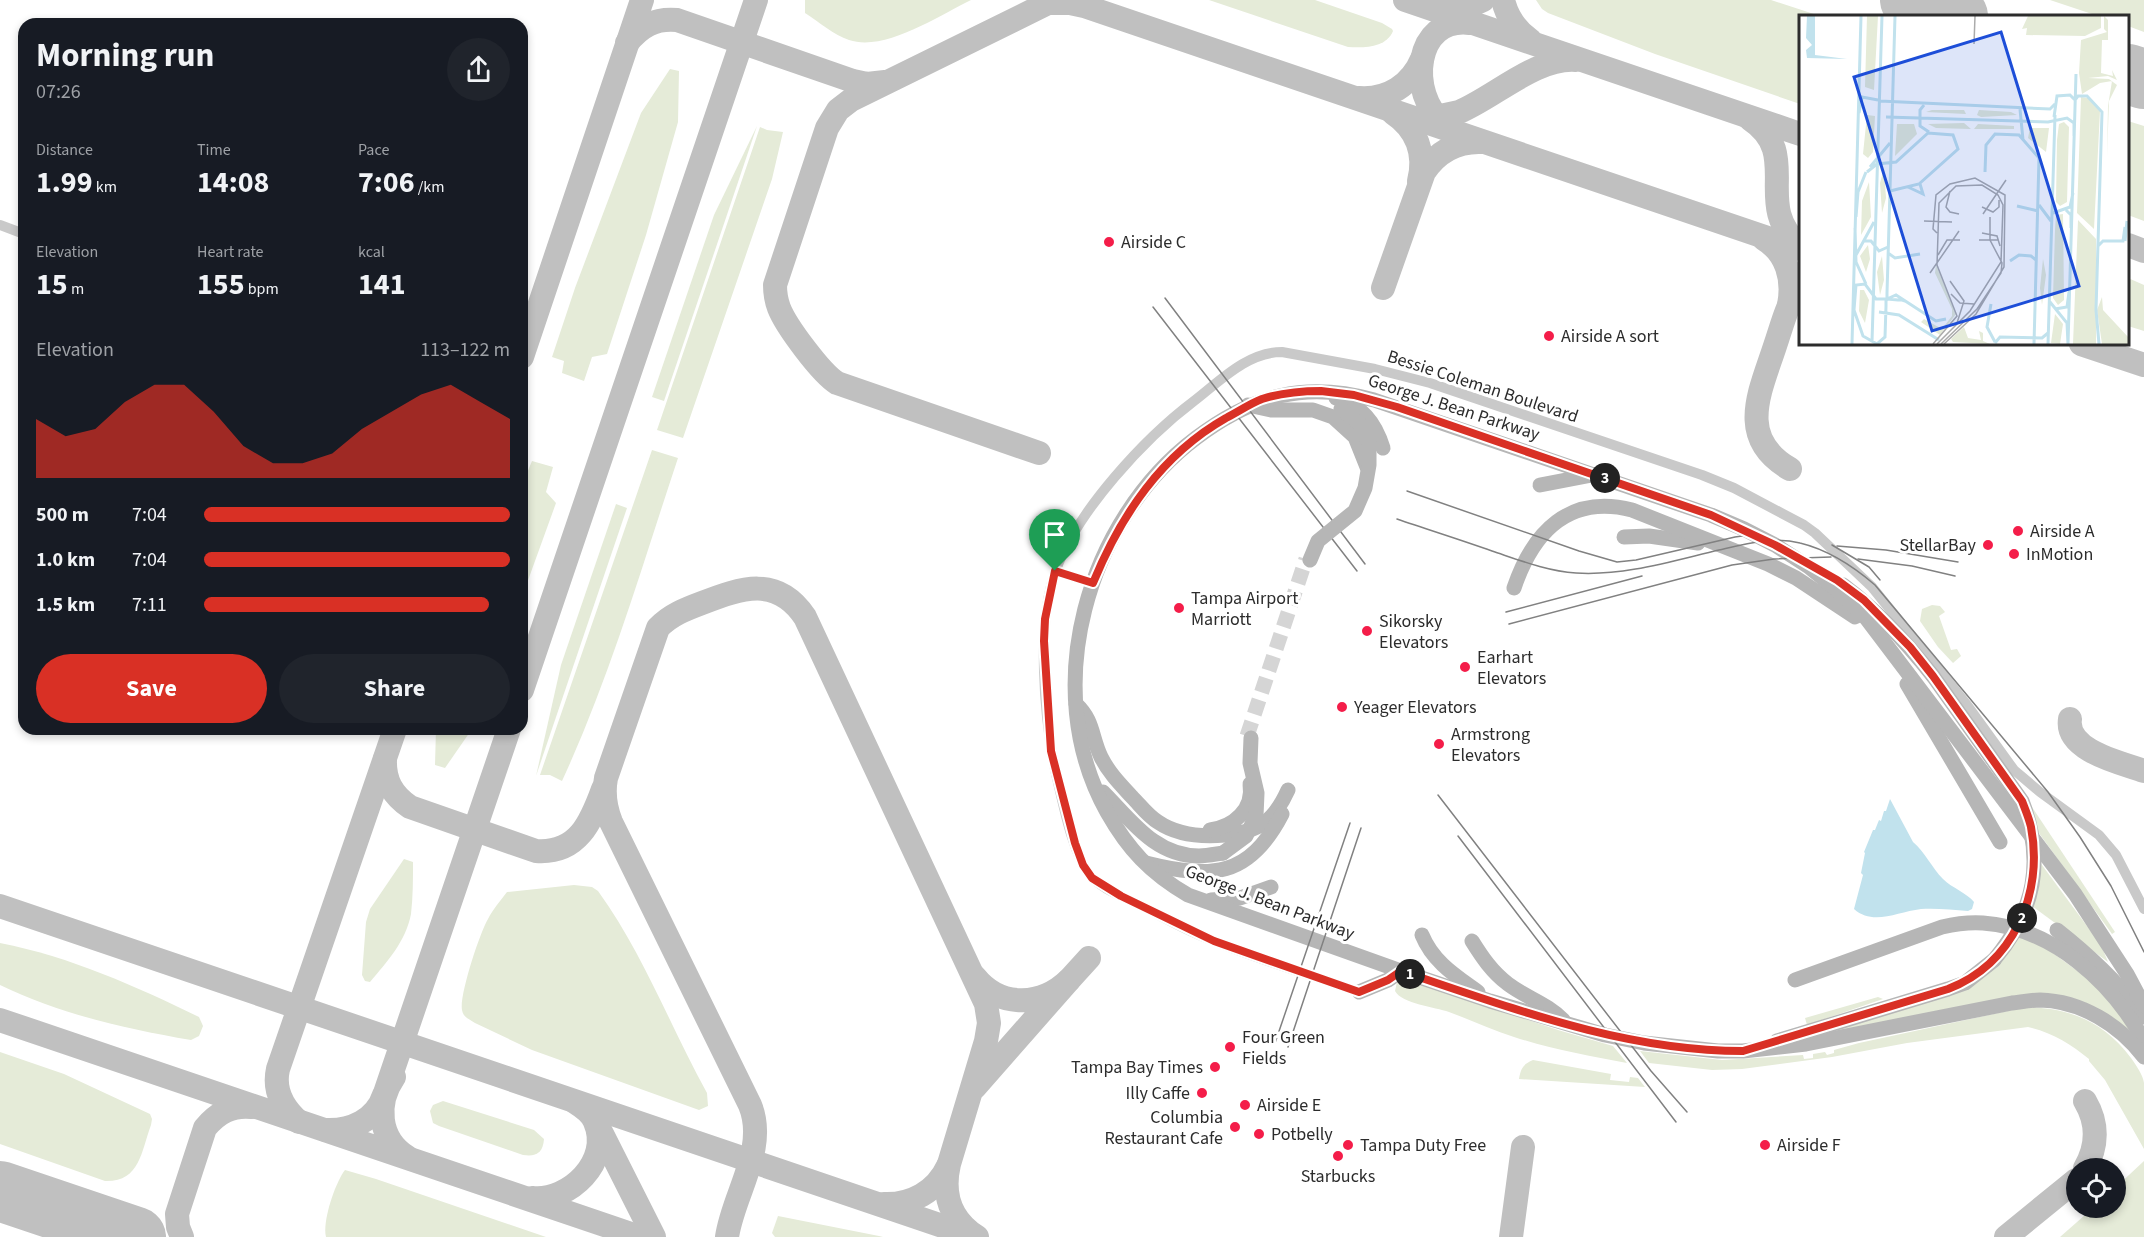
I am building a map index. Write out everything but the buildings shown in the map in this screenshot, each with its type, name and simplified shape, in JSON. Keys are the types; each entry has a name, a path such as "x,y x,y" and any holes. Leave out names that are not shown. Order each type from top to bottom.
{"street":[{"path":"0,225 18,232"},
{"name":"Bessie Coleman Boulevard","path":"1359,992 1193,932 1092,878 1083,865 1075,843 1051,751 1045,619 1055,571 1077,526 1147,442 1191,403 1231,373 1253,357 1268,352 1282,352 1364,367 1421,380 1734,488 1775,508 1815,533 1872,587 1967,705 2014,770 2040,792 2088,825 2116,855 2144,909"},
{"path":"1305,391 1329,396 1357,407 1369,418 1383,448"},
{"name":"George J. Bean Parkway","path":"2144,1006 2127,974 2075,894 1866,618 1809,567 1775,545 1711,515 1374,400 1339,392 1305,391 1279,395 1248,405 1210,427 1180,450 1139,496 1114,537 1093,583 1083,618 1077,652 1076,704 1082,746 1094,784 1125,841 1145,863 1170,884 1202,901 1490,1001 1569,1025 1644,1043 1718,1051 1743,1051 1806,1044 2012,1003 2040,1000 2064,1003 2088,1011 2107,1021 2126,1036 2144,1058"},
{"path":"1248,405 1271,410 1319,411 1334,417 1348,428 1361,448 1370,487 1370,495 1363,510 1356,517 1321,533 1314,540 1308,560 1318,541 1355,511 1365,488 1369,465 1369,443 1359,423 1341,409 1315,401 1279,395"},
{"path":"1540,485 1595,475"},
{"path":"1514,588 1526,559 1546,530 1564,516 1579,509 1614,506 1632,510 1768,564 1796,578 1882,639 2000,842"},
{"path":"1624,537 1649,536 1724,548"},
{"path":"1743,1051 1965,982 1994,960 2015,931 2030,896 2034,875 2035,851 2031,825 2022,801 1933,676 1910,647 1864,600 1837,580 1775,545"},
{"path":"1055,571 1093,583"},
{"path":"1076,704 1087,714 1097,747 1112,776 1159,823 1182,832 1203,836 1238,834 1257,828 1270,819 1289,791 1273,830 1258,849 1243,861 1229,868 1197,872 1179,871 1145,863"},
{"path":"1094,784 1118,807 1136,829 1156,844 1179,853 1199,856 1223,853 1246,836 1256,816 1257,793 1250,763 1249,737 1246,763 1251,792 1250,802 1238,819 1223,828 1209,830 1192,828 1147,813"},
{"path":"1202,901 1240,898 1271,887"},
{"path":"1795,980 1942,927 1963,923 1984,923 2030,934 2052,944 2076,960 2125,1010 2144,1041"},
{"path":"2057,930 2090,955 2117,983 2144,1017"},
{"path":"1422,935 1437,960 1490,1001"},
{"path":"1472,940 1495,973 1555,1012 1569,1025"},
{"path":"1359,992 1383,983 1401,971"}],"green space":[{"path":"805,0 971,0 895,37 863,42 843,38 805,13"},
{"path":"1209,0 1315,0 1382,23 1393,31 1390,37 1380,44 1348,47"},
{"path":"1536,0 1771,0 1817,15 1799,15 1799,104 1655,54 1542,9"},
{"path":"2050,0 2144,0 2144,32 2129,26 2129,15 2095,15"},
{"path":"670,69 679,71 678,122 646,235 607,354 592,357 584,381 562,373 564,361 552,357 575,288 641,113"},
{"path":"2129,121 2144,126 2144,221 2129,215"},
{"path":"757,126 664,401 652,397 714,215"},
{"path":"760,127 783,132 772,179 683,438 657,430"},
{"path":"2129,278 2144,285 2144,331 2129,326"},
{"path":"652,450 678,458 624,621 595,702 562,781 550,775 540,775"},
{"path":"532,461 553,467 546,492 556,503 528,580 528,471"},
{"path":"616,504 627,508 536,776 561,665"},
{"path":"1932,605 1940,606 1945,612 1939,616 1951,650 1957,649 1961,656 1953,663 1938,647 1920,621 1922,609"},
{"path":"436,735 468,735 445,768 435,765"},
{"path":"2024,795 2115,932 2112,934 2036,829"},
{"path":"404,859 413,862 411,914 408,924 389,959 370,982 365,981 362,975 366,922 370,909"},
{"path":"2039,861 2101,945 2108,962 2032,906"},
{"path":"574,885 592,887 598,891 629,939 707,1093 708,1106 699,1110 532,1050 475,1023 464,1014 462,1003 475,950 490,915 507,892"},
{"path":"2018,935 2039,943 2094,983 2135,1034 2081,1001 1832,1032 1945,993"},
{"path":"0,943 77,964 175,1005 199,1017 203,1026 199,1036 191,1040 94,1019 46,1004 0,985"},
{"path":"1401,979 1408,979 1558,1030 1613,1046 1627,1063 1528,1041 1449,1012 1411,1002 1395,991 1397,982"},
{"path":"1878,997 1883,999 1807,1025 1805,1018"},
{"path":"2026,1007 2058,1010 2085,1019 2110,1035 2131,1058 2141,1073 2144,1083 2144,1149 2105,1080 2089,1059 2060,1039 2028,1027 1742,1069 1712,1070 1649,1063 1640,1051 1722,1060 1803,1055 1804,1059 1813,1058 1813,1054 1825,1052 1827,1055 1834,1053 1834,1050 1859,1043"},
{"path":"0,1052 64,1074 150,1114 151,1125 141,1155 132,1171 117,1180 105,1181 0,1144"},
{"path":"1533,1060 1611,1074 1610,1080 1629,1082 1630,1077 1638,1078 1645,1087 1519,1079 1523,1067"},
{"path":"443,1101 534,1130 544,1139 542,1148 535,1155 523,1155 439,1126 433,1123 430,1111 433,1105"},
{"path":"2144,1161 2144,1237 2060,1237 2082,1218 2126,1218 2126,1178"},
{"path":"345,1170 546,1237 326,1237 325,1230 330,1203"},
{"path":"778,1216 883,1237 775,1237 772,1233"}],"water":[{"path":"1890,799 1913,842 1943,879 1974,902 1972,909 1968,911 1921,909 1869,917 1854,909 1863,875 1861,873 1864,852"}],"taxiway":[{"path":"528,339 642,0"},
{"path":"528,672 756,0"},
{"path":"1405,0 1799,134"},
{"path":"1441,11 1461,10 1483,0"},
{"path":"1503,0 1513,23 1530,40"},
{"path":"1039,453 837,383 813,360 789,326 778,305 775,285 827,128 838,110 851,100 1048,3 1070,3 1084,6 1799,249"},
{"path":"627,43 649,24 662,20 677,20 853,81 867,84 885,82"},
{"path":"1444,124 1432,111 1425,95 1421,77 1422,60 1427,44 1437,32 1451,24 1470,23"},
{"path":"1359,98 1380,96 1397,89 1412,76 1422,59"},
{"path":"1424,116 1459,112 1531,71 1561,61 1576,60"},
{"path":"1393,113 1414,134 1418,143 1421,161 1419,181"},
{"path":"1750,119 1766,133 1774,148 1779,213 1786,230 1799,245"},
{"path":"1383,288 1424,172 1436,158 1449,149 1465,143 1482,142"},
{"path":"1764,239 1778,252 1787,268 1790,286 1789,305"},
{"path":"2129,245 2144,251"},
{"path":"1790,469 1773,457 1763,443 1758,429 1757,413 1763,380 1792,300 1799,289"},
{"path":"2084,345 2144,365"},
{"path":"727,1237 730,1221 748,1171 755,1138 750,1105 611,822 606,806 605,790 606,778 658,628 673,616 690,608 731,593 758,589 770,590 783,595 805,617 986,1004 989,1023 986,1041 947,1175 948,1196 954,1214 960,1223 977,1237"},
{"path":"2070,719 2071,730 2076,740 2085,747 2097,754 2144,771"},
{"path":"299,1122 288,1111 278,1092 278,1069 393,735"},
{"path":"386,1090 507,735"},
{"path":"385,759 390,786 410,807 536,851 550,851 562,847 581,834 588,824 603,789"},
{"path":"0,906 969,1235"},
{"path":"1069,980 1089,958"},
{"path":"975,977 996,994 1008,999 1021,1000 1046,995 1069,980 975,1087"},
{"path":"0,1020 640,1237"},
{"path":"394,1077 384,1098 383,1120 390,1141 407,1157"},
{"path":"326,1130 353,1126 361,1122 375,1111 384,1095"},
{"path":"2085,1101 2095,1134 2090,1158"},
{"path":"532,1198 560,1193 573,1186 584,1176 598,1151 599,1137 594,1119 575,1102"},
{"path":"182,1237 177,1214 205,1128 226,1111 238,1107 252,1107"},
{"path":"598,1126 654,1237"},
{"path":"1511,1237 1523,1147"},
{"path":"884,1204 904,1202 922,1195 937,1183 948,1166"},
{"path":"2006,1237 2066,1188"}],"runway":[{"path":"1910,0 1955,15"},
{"path":"2129,74 2144,79"},
{"path":"0,1191 136,1237"}],"tunnel":[{"path":"1247,736 1306,559"}],"tram line":[{"path":"1165,298 1365,564"},
{"path":"1153,307 1357,571"},
{"path":"1407,491 1617,562 1756,534"},
{"path":"1397,519 1533,565 1576,573 1630,570 1739,545 1780,540 1800,543 1840,560 1875,585 2048,792 2111,886 2144,952"},
{"path":"1832,545 1869,567 1880,580"},
{"path":"1837,546 1886,550 1958,562"},
{"path":"1509,624 1732,565 1774,559 1831,557"},
{"path":"1858,559 1912,566 1955,576"},
{"path":"1506,612 1642,576"},
{"path":"1438,795 1651,1071 1687,1112"},
{"path":"1275,1043 1350,823"},
{"path":"1288,1047 1361,828"},
{"path":"1458,836 1676,1122"}],"place":[{"name":"Airside C","path":"1109,242"},
{"name":"Airside A sort","path":"1549,336"},
{"name":"Airside A","path":"2018,531"},
{"name":"StellarBay","path":"1988,545"},
{"name":"InMotion","path":"2014,554"},
{"name":"Tampa Airport Marriott","path":"1179,608"},
{"name":"Sikorsky Elevators","path":"1367,631"},
{"name":"Earhart Elevators","path":"1465,667"},
{"name":"Yeager Elevators","path":"1342,707"},
{"name":"Armstrong Elevators","path":"1439,744"},
{"name":"Four Green Fields","path":"1230,1047"},
{"name":"Tampa Bay Times","path":"1215,1067"},
{"name":"Illy Caffe","path":"1202,1093"},
{"name":"Airside E","path":"1245,1105"},
{"name":"Columbia Restaurant Cafe","path":"1235,1127"},
{"name":"Potbelly","path":"1259,1134"},
{"name":"Tampa Duty Free","path":"1348,1145"},
{"name":"Airside F","path":"1765,1145"},
{"name":"Starbucks","path":"1338,1156"}],"route":[{"path":"1305,391 1339,392 1397,407 1711,515 1744,529 1837,580 1864,600 1888,623 1933,676 2022,801 2031,825 2035,851 2034,875 2021,922 2010,941 1994,960 1965,982 1743,1051 1718,1051 1644,1043 1605,1035 1490,1001 1401,971 1377,986 1359,992 1214,941 1121,896 1092,878 1083,865 1060,790 1051,751 1044,641 1045,619 1055,571 1093,583 1114,537 1131,508 1146,487 1180,450 1210,427 1248,405 1272,396 1305,391"}]}
